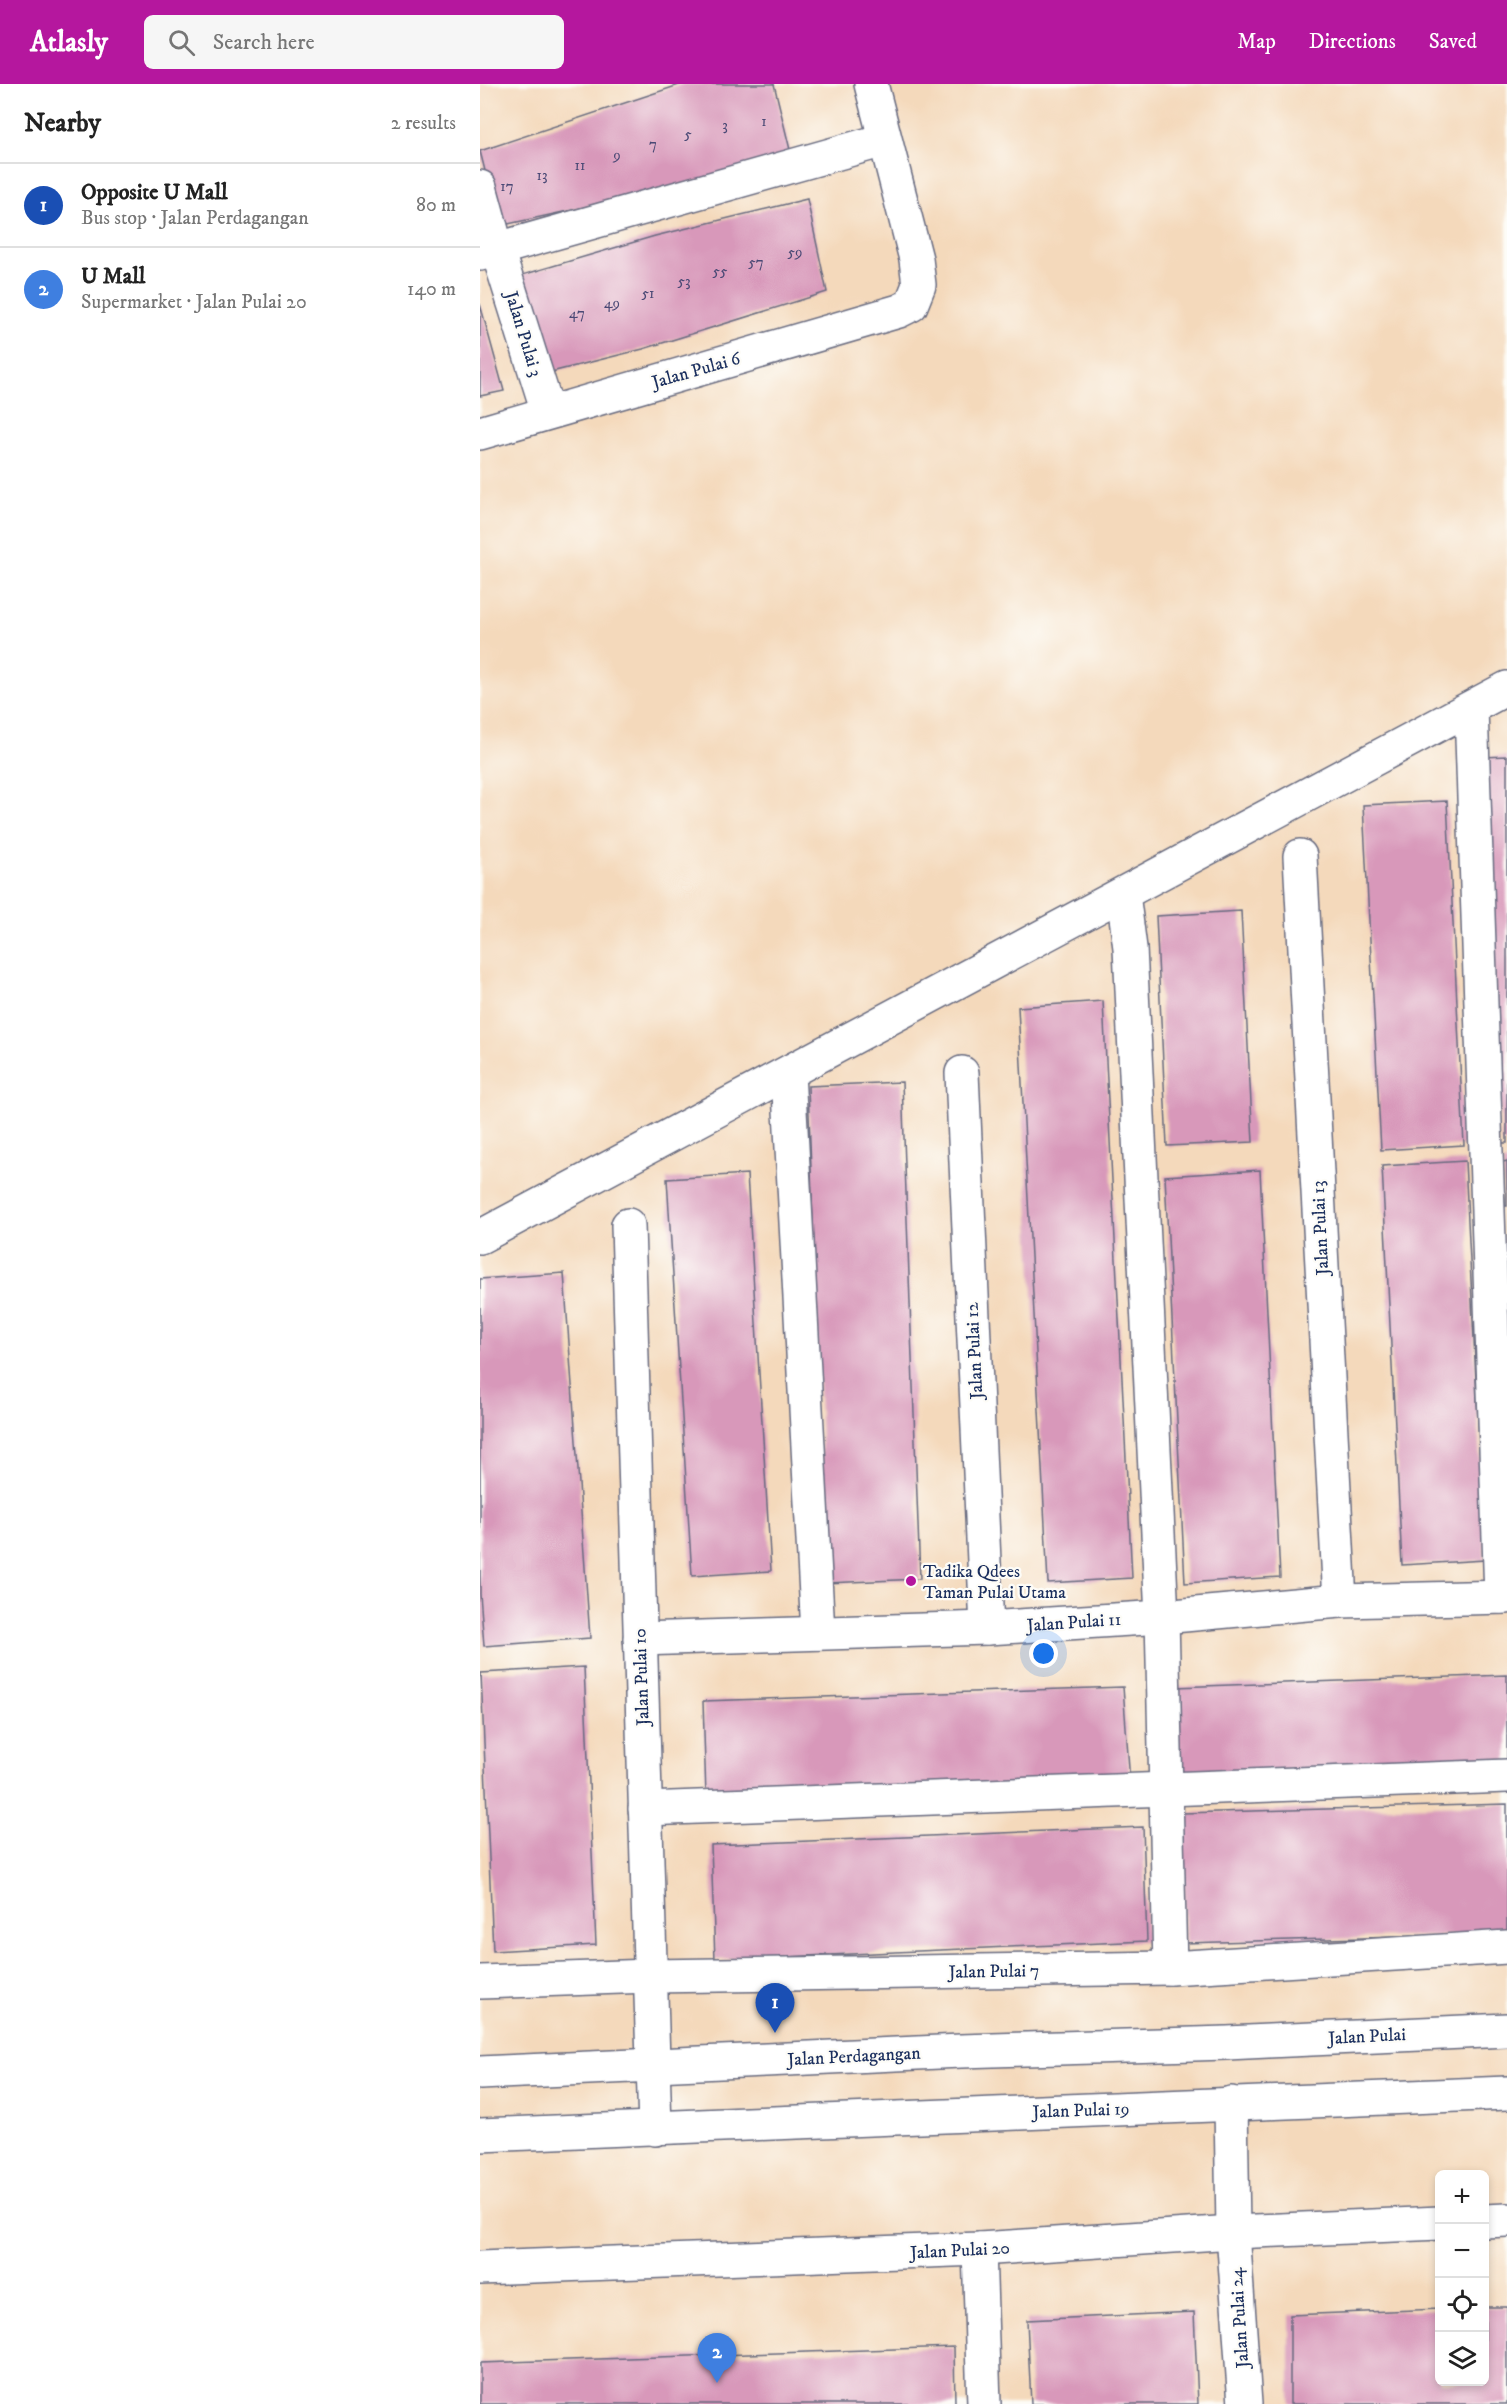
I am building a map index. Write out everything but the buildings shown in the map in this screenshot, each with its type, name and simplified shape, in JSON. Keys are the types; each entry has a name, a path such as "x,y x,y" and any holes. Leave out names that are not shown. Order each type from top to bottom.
{"street":[{"path":"489,252 884,140 871,84"},
{"name":"Jalan Pulai 6","path":"480,434 548,412 898,311 911,305 919,285 916,259 884,140"},
{"name":"Jalan Pulai 3","path":"480,187 489,252 548,412"},
{"path":"480,1237 1507,688"},
{"path":"1471,708 1504,1597"},
{"name":"Jalan Pulai 13","path":"1300,856 1340,1601"},
{"path":"1123,894 1130,948 1162,1617 1170,1968"},
{"path":"788,1073 818,1633"},
{"name":"Jalan Pulai 12","path":"962,1073 987,1628"},
{"name":"Jalan Pulai 10","path":"628,1225 655,2129"},
{"name":"Jalan Pulai 11","path":"640,1639 987,1628 1162,1617 1340,1601 1504,1597"},
{"path":"645,1809 1507,1776"},
{"name":"Jalan Pulai 7","path":"480,1981 1170,1968 1507,1947"},
{"name":"Jalan Pulai","path":"1227,2043 1507,2030"},
{"name":"Jalan Perdagangan","path":"480,2073 962,2050 1227,2043"},
{"name":"Jalan Pulai 19","path":"655,2129 1507,2093"},
{"name":"Jalan Pulai 24","path":"1231,2103 1233,2232 1245,2404"},
{"path":"480,2136 655,2129"},
{"path":"1489,2221 1507,2220"},
{"name":"Jalan Pulai 20","path":"480,2268 979,2250 1233,2232 1435,2223"},
{"path":"979,2250 984,2404"}],"place":[{"name":"Tadika Qdees Taman Pulai Utama","path":"911,1581"},
{"name":"Opposite U Mall","path":"775,2033"},
{"name":"U Mall","path":"717,2383"}]}
